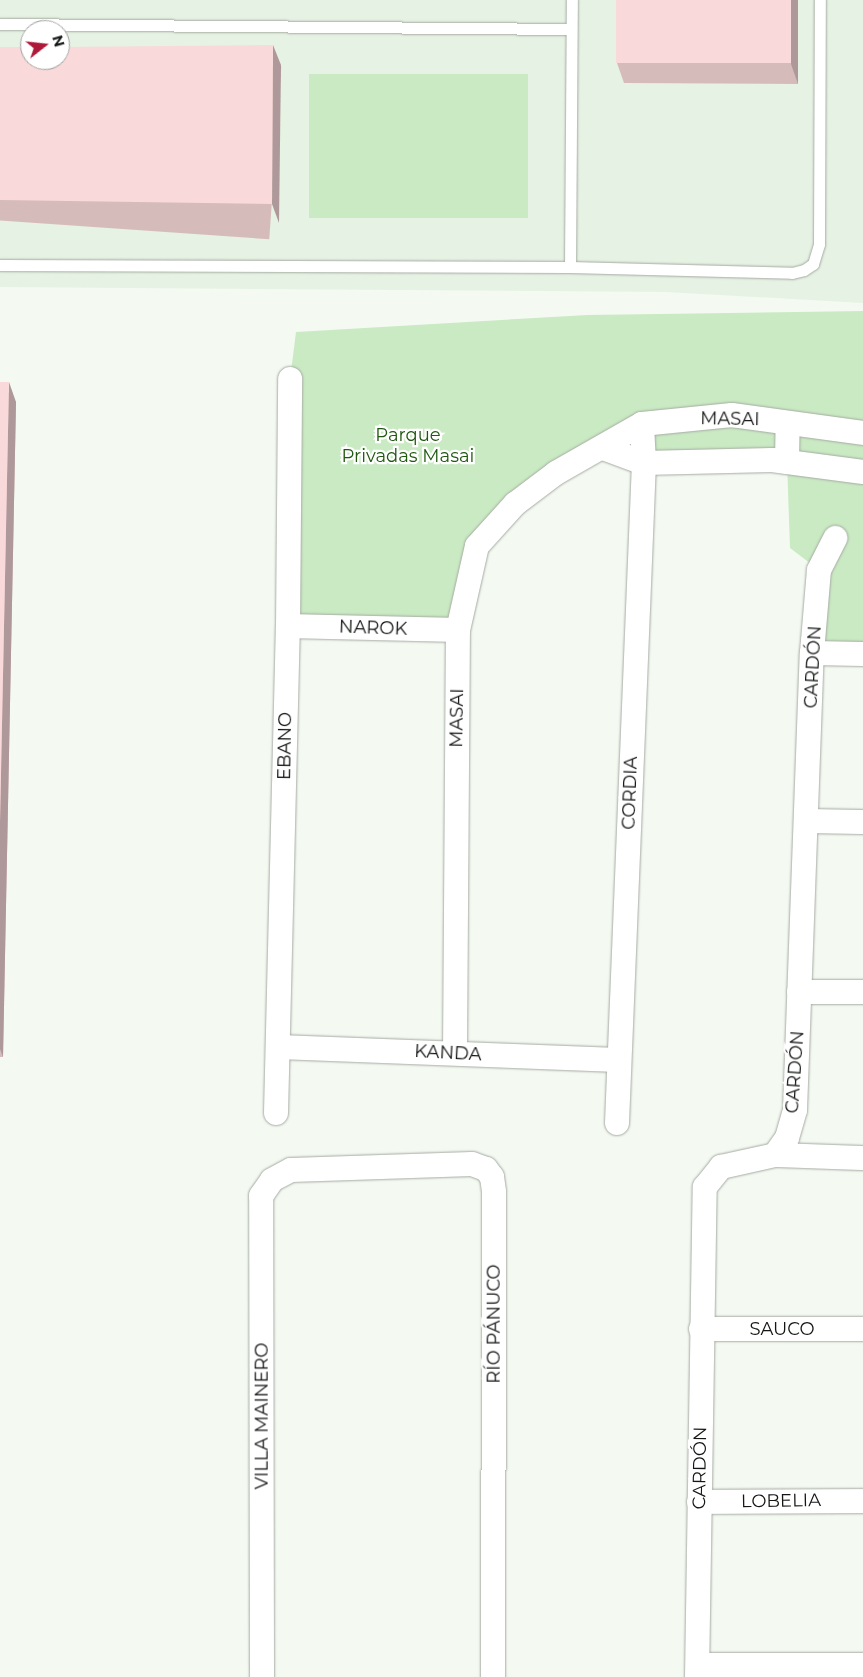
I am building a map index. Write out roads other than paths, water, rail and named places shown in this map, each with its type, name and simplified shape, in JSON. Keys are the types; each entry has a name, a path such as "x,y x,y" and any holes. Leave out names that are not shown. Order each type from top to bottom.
{"street":[{"name":"EBANO","path":"276,1113 288,626 290,379"},
{"name":"MASAI","path":"455,1053 458,630 477,546 515,504 556,473 603,448 642,424 732,415 863,433"},
{"path":"787,462 788,423"},
{"name":"CORDIA","path":"617,1123 644,463 642,424"},
{"path":"603,448 644,463 787,462 863,472"},
{"name":"CARDÓN","path":"697,1671 701,1329 706,1187 721,1167 775,1155 787,1138 795,1110 812,653 820,570 835,538"},
{"name":"NAROK","path":"288,626 458,630"},
{"path":"812,653 863,654"},
{"path":"806,821 863,822"},
{"path":"799,992 863,992"},
{"name":"KANDA","path":"278,1047 619,1060"},
{"path":"775,1155 863,1158"},
{"name":"RÍO PÁNUCO","path":"291,1170 472,1164 486,1169 492,1177 494,1192 493,1677"},
{"name":"VILLA MAINERO","path":"262,1677 261,1196 272,1180 291,1170"},
{"name":"SAUCO","path":"701,1329 863,1329"},
{"name":"LOBELIA","path":"699,1502 863,1500"},
{"path":"697,1671 863,1665"}],"lane":[{"path":"570,267 572,0"},
{"path":"0,264 570,267 792,273 813,264 819,244 820,0"},
{"path":"0,24 571,29"}],"park label":[{"name":"Parque Privadas Masai","path":"408,446"}]}
